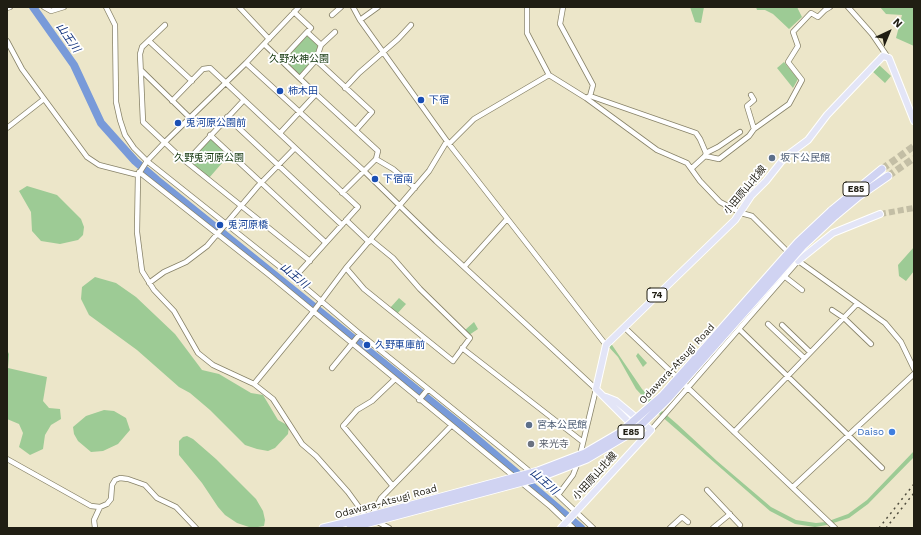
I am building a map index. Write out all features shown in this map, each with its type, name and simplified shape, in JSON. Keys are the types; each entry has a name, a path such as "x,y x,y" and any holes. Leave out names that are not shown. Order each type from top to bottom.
{"highway":[{"name":"Odawara-Atsugi Road","path":"323,528 349,526 541,477 588,459 619,441 641,425 667,400 833,213 882,169"},
{"name":"Odawara-Atsugi Road","path":"833,213 888,176"}],"main road":[{"name":"小田原山北線","path":"606,345 741,213 751,196 766,181 785,157 808,140 832,110 883,56 887,56"},
{"path":"887,56 914,122"},
{"path":"798,261 833,233 880,214"},
{"path":"606,345 596,389 606,397 616,401 651,430"},
{"path":"606,397 612,406 644,437"},
{"name":"小田原山北線","path":"561,528 651,430"}],"street":[{"path":"44,7 51,11 64,7"},
{"path":"106,7 115,26 116,102 120,120 130,142 147,161 294,278 360,334 558,494 574,514 593,528"},
{"path":"299,7 246,64 189,117 147,161 139,172 137,232 142,271 149,283 174,311 198,353 213,366 254,384 273,398 302,444 316,456 348,492 370,520 380,522 389,528"},
{"path":"332,15 341,7"},
{"path":"353,7 360,20 448,143 606,345"},
{"path":"360,20 378,7"},
{"path":"527,7 527,33 549,75 588,97 651,147 687,163 700,181 720,202 741,213 752,216 778,244 798,261 885,323 894,332 908,354 914,368"},
{"path":"563,7 560,24 593,85 588,97"},
{"path":"705,154 719,159 749,136 754,129 789,104 802,80 788,62 798,46 793,32 811,13 818,17 830,7"},
{"path":"848,7 872,34 887,56"},
{"path":"242,8 269,39"},
{"path":"281,60 312,28 294,12"},
{"path":"345,88 358,73 384,52 411,24"},
{"path":"165,25 142,48 140,54 142,71 143,122 187,161 242,204 310,261"},
{"path":"307,32 321,45"},
{"path":"300,78 316,60 321,45 335,32"},
{"path":"7,41 22,69 93,162 99,165 139,172 148,177 394,380 551,507 573,528"},
{"path":"149,41 192,81"},
{"path":"264,44 378,151 376,159 342,193"},
{"path":"316,60 372,112 356,130"},
{"path":"246,64 300,111 464,267 596,389 575,471 558,494"},
{"path":"172,101 207,67 210,68 358,207 294,278"},
{"path":"142,71 189,117"},
{"path":"254,384 313,312 346,268 401,206 429,171 448,143 474,119 549,75"},
{"path":"280,133 316,94"},
{"path":"751,94 754,100 747,106 754,129"},
{"path":"588,97 696,133 700,139 705,154"},
{"path":"7,128 44,99"},
{"path":"187,161 244,100"},
{"path":"227,117 342,225"},
{"path":"692,168 705,154 736,137 740,132"},
{"path":"210,136 325,242"},
{"path":"149,283 164,272 186,262 207,246 218,235 242,204 295,148"},
{"path":"376,159 393,169 415,188"},
{"path":"464,267 507,219"},
{"path":"346,220 370,241 393,258 420,289 470,338 453,361 364,289 346,268"},
{"path":"651,430 798,261"},
{"path":"784,276 802,290"},
{"path":"734,432 857,304"},
{"path":"832,310 844,318 871,344"},
{"path":"768,324 804,358"},
{"path":"782,325 810,352"},
{"path":"624,327 835,528"},
{"path":"739,329 882,468"},
{"path":"332,368 360,334"},
{"path":"462,348 583,442"},
{"path":"793,487 914,374"},
{"path":"392,485 343,426 357,410 372,401 394,380"},
{"path":"419,400 428,389"},
{"path":"370,520 381,498 392,485 451,426"},
{"path":"7,459 91,506 100,507 107,504 111,499 112,485 115,480 120,478 145,485 157,498 176,507 196,528"},
{"path":"707,490 740,525"},
{"path":"95,528 94,520 100,507"},
{"path":"713,528 730,514"},
{"path":"670,528 682,517 688,522"}],"green space":[{"path":"690,7 704,7 701,23 695,22"},
{"path":"756,7 797,7 802,17 789,29 773,14 765,10 757,10"},
{"path":"880,7 914,7 914,46 896,38 902,15 886,14"},
{"name":"久野水神公園","path":"308,35 321,49 300,75 284,60"},
{"path":"784,62 798,79 793,88 777,68"},
{"path":"878,64 891,76 885,83 872,71"},
{"name":"久野兎河原公園","path":"210,137 229,155 209,178 189,161"},
{"path":"27,186 57,195 81,219 84,227 83,235 78,240 60,244 41,241 32,231 31,212 19,191"},
{"path":"914,247 914,271 906,281 899,276 898,265"},
{"path":"95,277 116,283 136,297 175,334 202,370 219,374 251,393 263,395 278,420 289,426 288,434 275,448 268,451 245,445 210,410 190,393 179,387 137,350 89,315 81,299 82,287"},
{"path":"399,298 406,304 397,314 390,308"},
{"path":"474,322 478,329 469,335 465,330"},
{"path":"610,342 642,389 663,412 771,507 796,520 816,523 826,522 848,514 867,500 914,451 914,457 868,504 849,518 815,527 795,524 770,511 660,415 636,389 618,357 607,345"},
{"path":"7,350 9,354 8,368 47,377 43,401 49,408 60,409 61,419 51,425 45,435 43,449 30,455 19,447 23,433 19,424 7,419"},
{"path":"638,353 647,363 643,367 636,356"},
{"path":"104,410 114,411 126,418 130,430 118,444 103,451 91,452 78,441 74,434 73,427 86,416"},
{"path":"187,436 193,439 216,459 256,499 263,511 265,520 264,526 252,528 237,523 225,515 218,507 202,483 179,455 179,441 183,437"}],"waterway":[{"name":"山王川","path":"33,7 74,65 101,123 135,161 463,427 581,528"}],"tunnel":[{"path":"882,169 914,146"},
{"path":"888,176 914,158"},
{"path":"880,214 914,208"}],"railway":[{"path":"879,528 914,484"},
{"path":"886,528 914,493"}],"place":[{"name":"柿木田","path":"280,91"},
{"name":"下宿","path":"421,100"},
{"name":"兎河原公園前","path":"178,123"},
{"name":"坂下公民館","path":"772,158"},
{"name":"下宿南","path":"375,179"},
{"name":"兎河原橋","path":"220,225"},
{"name":"久野車庫前","path":"367,345"},
{"name":"宮本公民館","path":"529,425"},
{"name":"Daiso","path":"892,432"},
{"name":"来光寺","path":"531,444"}]}
